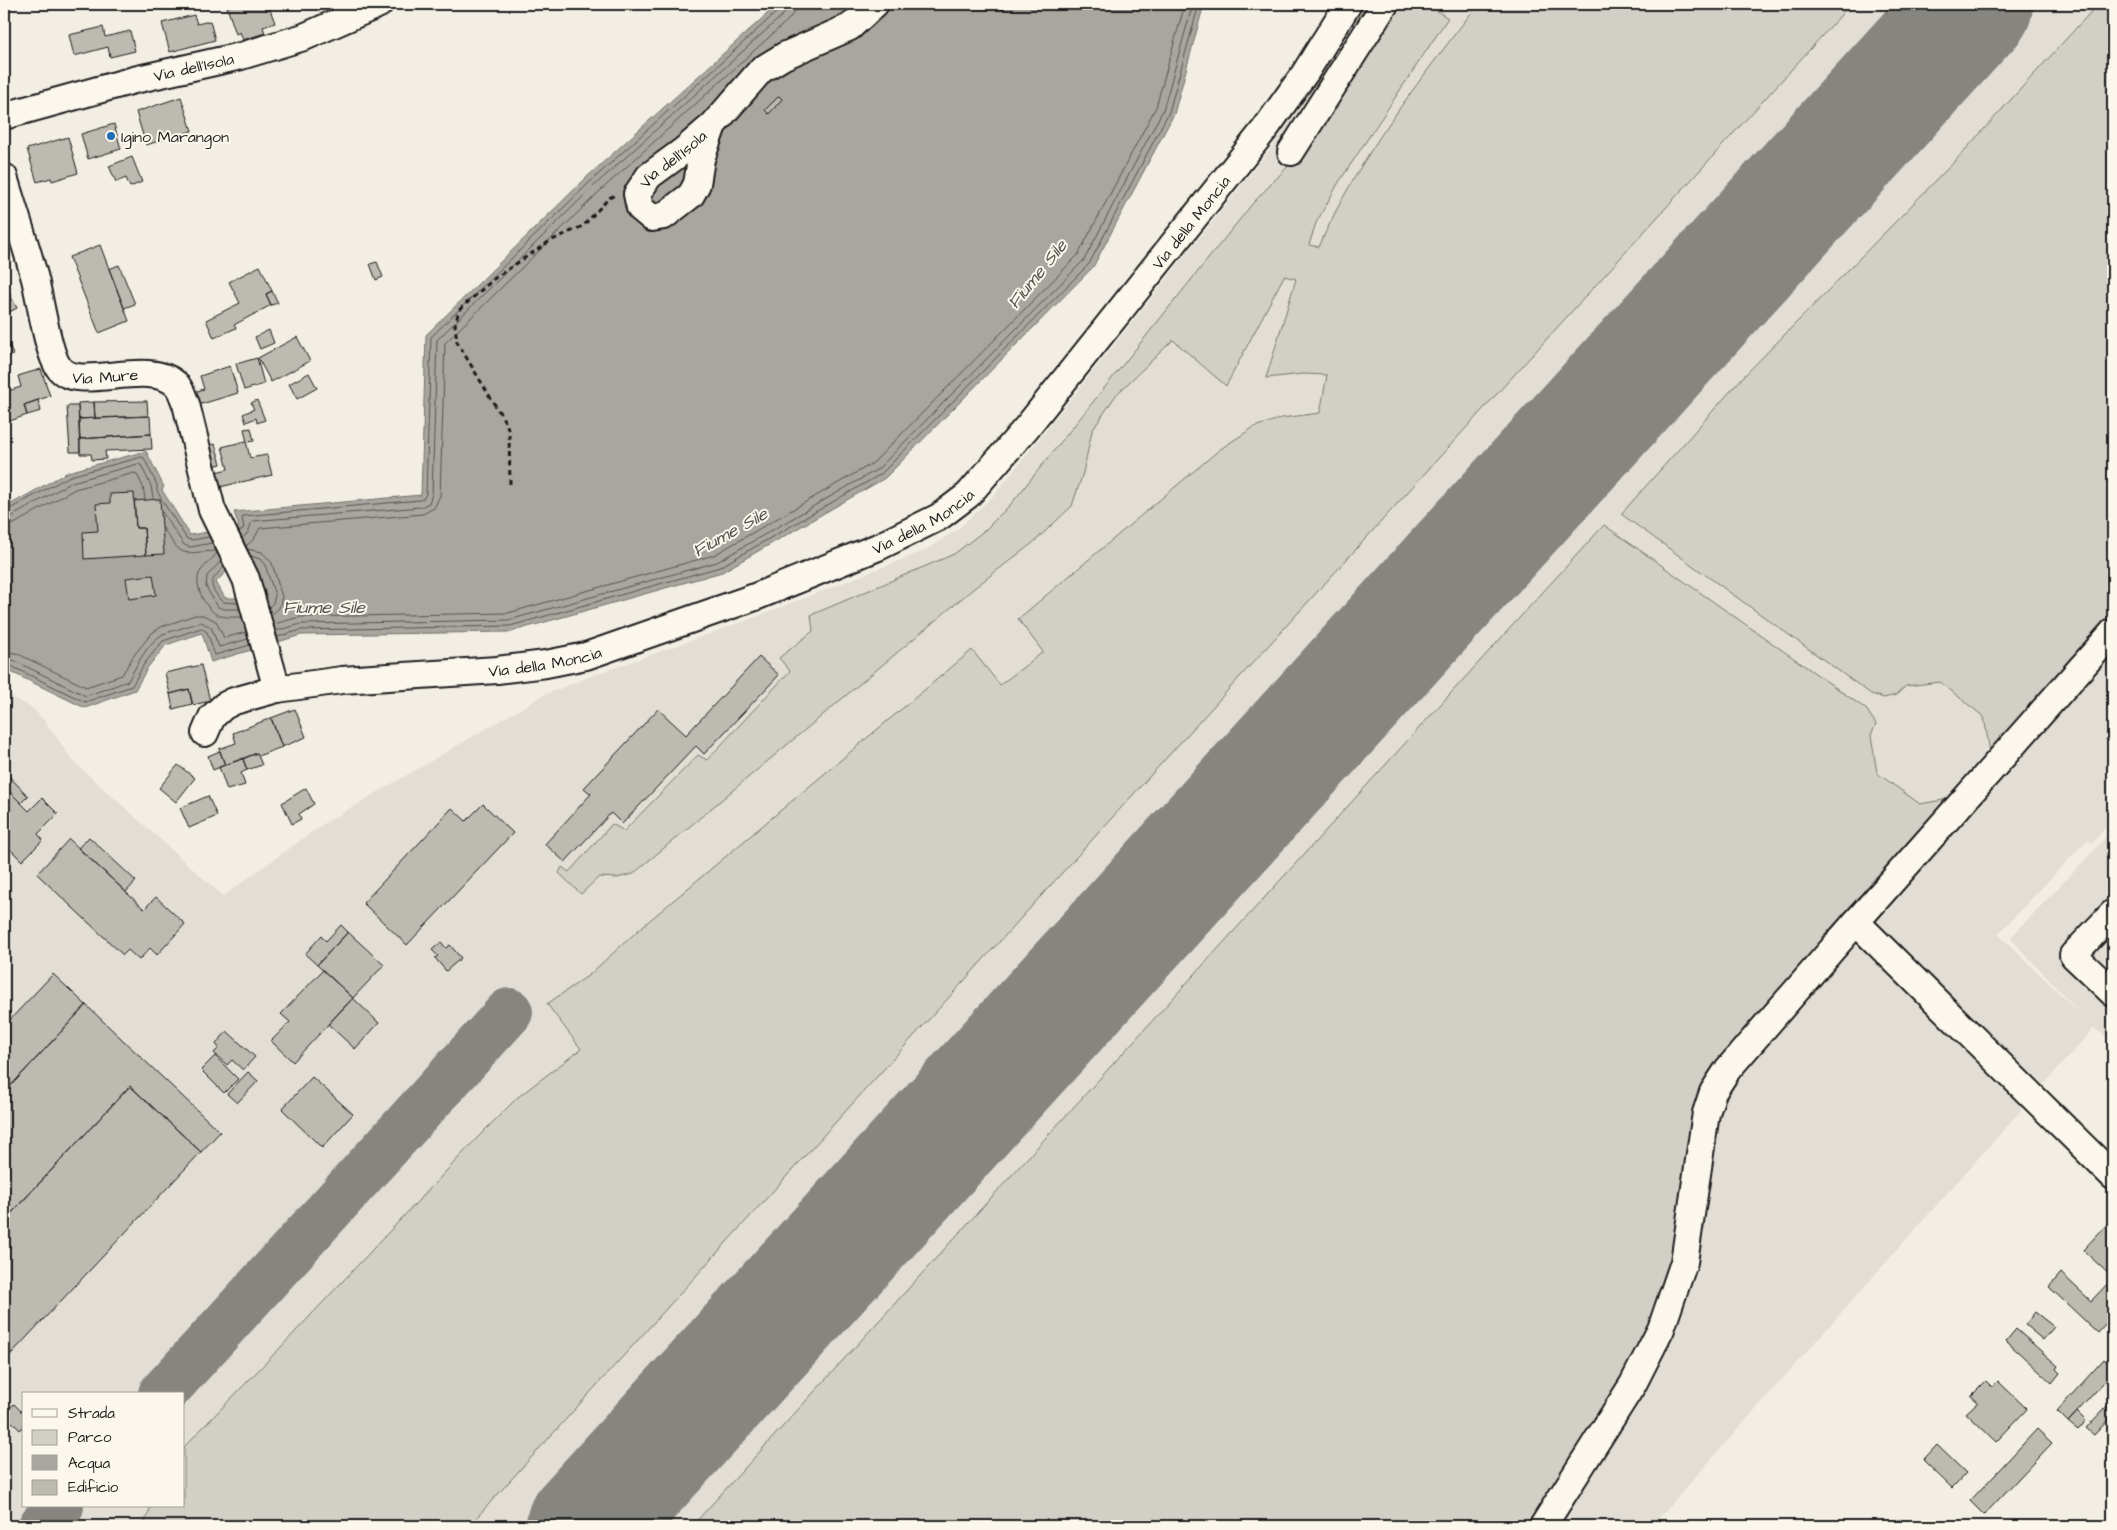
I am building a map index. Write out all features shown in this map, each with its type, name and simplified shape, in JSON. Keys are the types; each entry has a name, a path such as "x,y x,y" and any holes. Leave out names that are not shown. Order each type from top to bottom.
{"street":[{"name":"Via dell'Isola","path":"4,116 134,80 240,56 304,37 379,4"},
{"name":"Via dell'Isola","path":"713,125 761,70 784,56 850,28 875,4"},
{"name":"Via della Moncia","path":"205,733 212,717 224,706 234,701 277,689 342,680 497,670 546,664 586,656 755,597 878,547 939,517 968,495 1027,427 1265,129 1304,73 1348,4"},
{"path":"1291,152 1385,4"},
{"name":"Via Mure","path":"4,177 30,260 52,352 58,368 78,376 151,374 164,377 176,384 180,390 186,404 203,477 216,520 244,573 277,689"},
{"path":"1543,1526 1633,1384 1661,1330 1684,1262 1706,1113 1713,1092 1728,1069 2113,632"},
{"path":"2113,913 2073,955 2113,993"},
{"path":"1856,922 2113,1176"}],"path":[{"path":"942,9 944,4"},
{"path":"1001,10 1003,4"},
{"path":"510,484 509,433 504,420 457,342 455,325 460,310 495,278 550,241 583,226 609,198 617,194"}],"shaded area":[{"path":"1363,4 2113,4 2113,818 2093,843 2087,840 1998,934 2083,1016 2010,938 2099,845 2113,827 2113,1042 2094,1028 1652,1526 4,1526 4,693 31,707 45,721 73,761 223,896 325,823 544,695 753,618 924,551 958,529 995,494 1271,148"}],"green space":[{"path":"1393,4 1426,4 1448,18 1339,182 1316,223 1309,245 1319,247 1334,214 1371,151 1412,91 1478,4 1851,4 469,1526 143,1526 150,1508 185,1508 185,1446 280,1348 479,1136 518,1097 581,1049 547,1004 589,975 644,925 972,650 1000,685 1043,652 1018,619 1219,450 1254,427 1282,418 1320,413 1327,375 1303,374 1266,378 1296,279 1284,276 1226,386 1173,340 1116,395 1092,431 1083,473 1072,506 1034,542 973,589 633,874 617,878 599,877 581,894 559,873 562,867 569,872 612,824 624,831 698,755 707,760 790,671 779,658 813,631 811,615 954,554 985,530 1011,504 1253,203 1294,160"},
{"path":"2098,4 2113,4 2113,618 1991,758 1984,717 1940,682 1906,686 1896,695 1884,698 1871,694 1621,514 1743,377 1954,162"},
{"path":"1604,525 1866,709 1876,724 1871,735 1877,773 1920,804 1960,797 1885,881 1863,892 1822,938 1815,960 1716,1066 1681,1249 1644,1349 1533,1526 692,1526"}],"water":[{"name":"Fiume Sile","path":"778,4 1204,4 1174,114 1093,267 885,478 722,572 510,632 301,635 211,662 202,633 166,645 148,667 135,690 85,708 4,670 4,508 68,472 146,451 164,487 162,490 190,535 239,527 234,512 421,495 426,335 587,177","holes":["231,567 264,598 225,598 216,582"]}],"building":[{"path":"237,4 268,4 275,23 263,27 265,33 243,40 240,32 236,34 227,7"},
{"path":"194,15 197,24 210,21 215,40 170,52 162,23"},
{"path":"103,27 105,37 130,31 135,51 110,57 108,47 74,56 69,35"},
{"path":"779,96 782,99 769,114 765,110"},
{"path":"181,97 192,131 146,145 136,112"},
{"path":"114,124 121,149 88,159 81,134"},
{"path":"68,137 78,173 52,181 51,178 37,182 27,149"},
{"path":"132,157 142,182 130,187 126,178 116,182 109,166"},
{"path":"100,245 129,321 99,333 69,257"},
{"path":"377,262 383,277 376,280 370,264"},
{"path":"119,265 135,304 124,308 109,269"},
{"path":"260,266 272,291 266,294 271,305 234,325 236,328 214,338 206,320 240,303 229,282"},
{"path":"4,284 17,308 4,315"},
{"path":"272,291 278,303 271,305 266,294"},
{"path":"269,330 274,343 260,349 255,337"},
{"path":"297,337 310,361 271,382 258,358"},
{"path":"9,344 13,355 4,358 4,346"},
{"path":"257,358 264,384 244,390 236,364"},
{"path":"230,366 238,393 195,406 191,393 204,389 200,376"},
{"path":"41,369 50,396 24,405 27,415 4,423 4,392 21,387 18,376"},
{"path":"309,373 317,388 297,399 289,384"},
{"path":"38,400 41,411 27,415 24,405"},
{"path":"257,400 265,420 257,423 256,418 246,422 243,414 254,409 251,403"},
{"path":"147,401 148,416 95,418 94,402"},
{"path":"94,402 95,418 79,419 78,403"},
{"path":"67,406 78,406 80,452 70,452"},
{"path":"150,416 151,434 80,439 79,419"},
{"path":"251,428 254,441 247,442 244,429"},
{"path":"151,434 152,449 105,451 106,459 92,460 91,454 80,454 80,439"},
{"path":"246,441 250,458 267,455 272,475 211,489 208,474 228,469 222,447"},
{"path":"215,444 221,464 210,467 205,447"},
{"path":"134,493 136,528 144,528 146,555 84,559 83,532 98,531 96,504 110,503 110,494"},
{"path":"160,499 164,554 146,555 144,528 136,528 134,501"},
{"path":"153,575 156,595 129,599 126,578"},
{"path":"759,657 779,675 704,754 696,746 622,824 611,813 565,862 545,844 591,794 584,788 658,709 686,735"},
{"path":"201,665 210,701 193,705 189,689 170,694 165,673"},
{"path":"189,689 192,704 173,709 170,694"},
{"path":"295,709 306,737 282,747 271,718"},
{"path":"271,718 282,747 258,756 257,753 225,765 219,749 236,743 233,733"},
{"path":"220,751 225,765 213,770 208,756"},
{"path":"257,753 262,765 247,770 243,759"},
{"path":"243,759 247,770 241,773 245,785 227,790 219,767"},
{"path":"178,765 195,778 176,802 159,788"},
{"path":"4,771 28,796 21,803 4,786"},
{"path":"4,786 29,811 42,798 58,814 38,834 43,840 22,861 4,843"},
{"path":"306,788 314,804 299,814 301,819 292,824 282,803"},
{"path":"208,796 217,816 189,828 180,808"},
{"path":"483,804 513,833 407,945 363,903 452,808 466,821"},
{"path":"89,837 136,881 126,892 78,848"},
{"path":"69,839 144,909 156,897 185,924 157,955 150,948 139,960 128,950 123,955 37,874"},
{"path":"341,925 348,932 317,965 305,954 321,936 326,941"},
{"path":"348,932 384,965 353,998 317,965"},
{"path":"441,942 446,948 450,945 461,958 446,971 435,958 438,956 432,950"},
{"path":"323,970 353,998 293,1062 271,1041 290,1022 281,1014"},
{"path":"53,974 86,1005 4,1093 4,1026"},
{"path":"353,998 379,1023 355,1049 328,1024"},
{"path":"86,1005 220,1132 201,1152 130,1086 4,1221 4,1093"},
{"path":"227,1031 255,1057 243,1070 232,1060 227,1065 214,1053 219,1048 216,1044"},
{"path":"215,1056 238,1079 224,1093 201,1070"},
{"path":"248,1072 258,1081 237,1103 227,1094"},
{"path":"312,1077 353,1114 322,1148 282,1109"},
{"path":"130,1086 201,1152 12,1353 4,1345 4,1221"},
{"path":"2111,1220 2113,1223 2113,1278 2083,1250"},
{"path":"2061,1273 2091,1301 2113,1278 2113,1316 2098,1333 2049,1287"},
{"path":"2035,1312 2054,1327 2043,1340 2025,1325"},
{"path":"2016,1329 2058,1366 2056,1369 2060,1373 2052,1383 2006,1341"},
{"path":"4,1345 12,1353 4,1362"},
{"path":"2104,1359 2113,1368 2113,1372 2068,1422 2057,1411"},
{"path":"1986,1381 1992,1387 1998,1381 2027,1409 1996,1442 1966,1413 1978,1402 1971,1396"},
{"path":"14,1404 22,1412 22,1428 20,1430 4,1414"},
{"path":"2107,1406 2113,1412 2113,1415 2094,1435 2086,1428"},
{"path":"2077,1412 2086,1421 2078,1430 2068,1422"},
{"path":"2037,1429 2052,1443 1984,1515 1970,1501"},
{"path":"1937,1445 1966,1473 1952,1488 1923,1460"}],"taxiway":[{"path":"164,1392 509,1012"},
{"path":"42,1526 58,1508"}],"runway":[{"path":"586,1526 1973,4"}],"place":[{"name":"Igino Marangon","path":"111,136"}]}
